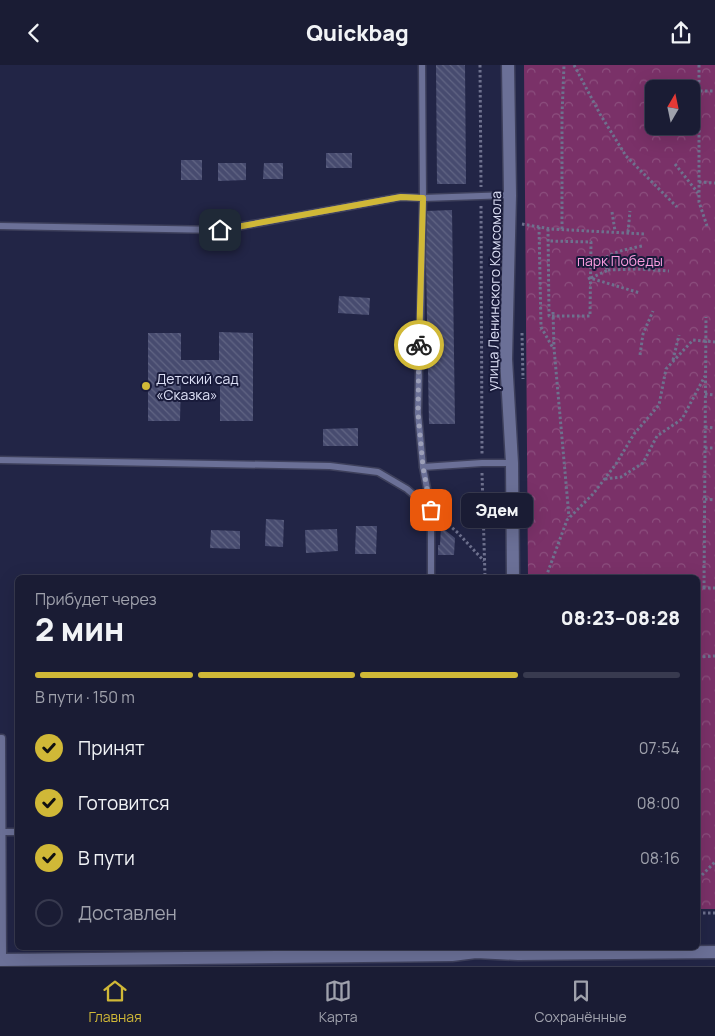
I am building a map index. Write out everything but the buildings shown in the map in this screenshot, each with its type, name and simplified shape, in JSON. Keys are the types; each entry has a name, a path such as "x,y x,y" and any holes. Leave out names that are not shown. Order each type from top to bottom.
{"street":[{"name":"улица Ленинского Комсомола","path":"508,65 510,195 506,359 512,463 513,575"},
{"path":"2,960 24,963 221,952 452,955 476,953 518,956 715,952"}],"lane":[{"path":"422,65 423,198 418,413 423,467 431,510 431,575"},
{"path":"0,227 220,230 401,197 510,195"},
{"path":"0,460 330,466 378,472 407,489 431,510"},
{"path":"423,467 512,463"},
{"path":"0,738 2,738 3,832 2,960"},
{"path":"3,832 15,832"}],"path":[{"path":"480,65 482,463 485,575"},
{"path":"562,229 564,65"},
{"path":"574,65 600,114 626,156 677,207"},
{"path":"699,65 700,80"},
{"path":"700,91 715,91"},
{"path":"699,135 699,202 707,226"},
{"path":"675,164 699,193"},
{"path":"698,182 715,183"},
{"path":"628,232 630,211"},
{"path":"612,212 615,231"},
{"path":"521,224 548,229 646,234"},
{"path":"539,227 541,327 554,348"},
{"path":"548,229 548,241 549,316 553,314 590,316 589,265 591,242 548,241"},
{"path":"589,265 602,261 612,254 642,246"},
{"path":"602,261 608,270"},
{"path":"589,279 608,270 669,271"},
{"path":"589,279 640,293"},
{"path":"640,355 643,334 654,311"},
{"path":"553,314 554,348 569,517"},
{"path":"704,588 706,317"},
{"path":"673,361 679,335"},
{"path":"547,575 567,519 593,494 616,464 634,434 660,405 666,369 693,339 715,342"},
{"path":"605,479 621,477 643,463 657,436 682,419 705,375"},
{"path":"705,394 715,395"},
{"path":"705,427 715,427"},
{"path":"705,448 715,448"},
{"path":"705,499 715,500"},
{"path":"431,510 458,533 484,561"},
{"path":"700,588 715,588"},
{"path":"700,657 715,656"},
{"path":"702,875 715,862"},
{"path":"700,913 715,913"}],"green space":[{"name":"парк Победы","path":"524,65 715,65 715,909 700,909 700,575 528,575"}],"way so far":[{"path":"419,345 418,413 423,467 431,510"}],"place":[{"name":"Детский сад «Сказка»","path":"146,386"},
{"name":"Эдем","path":"431,510"}],"route":[{"path":"220,230 401,197 423,198 419,345"}]}
